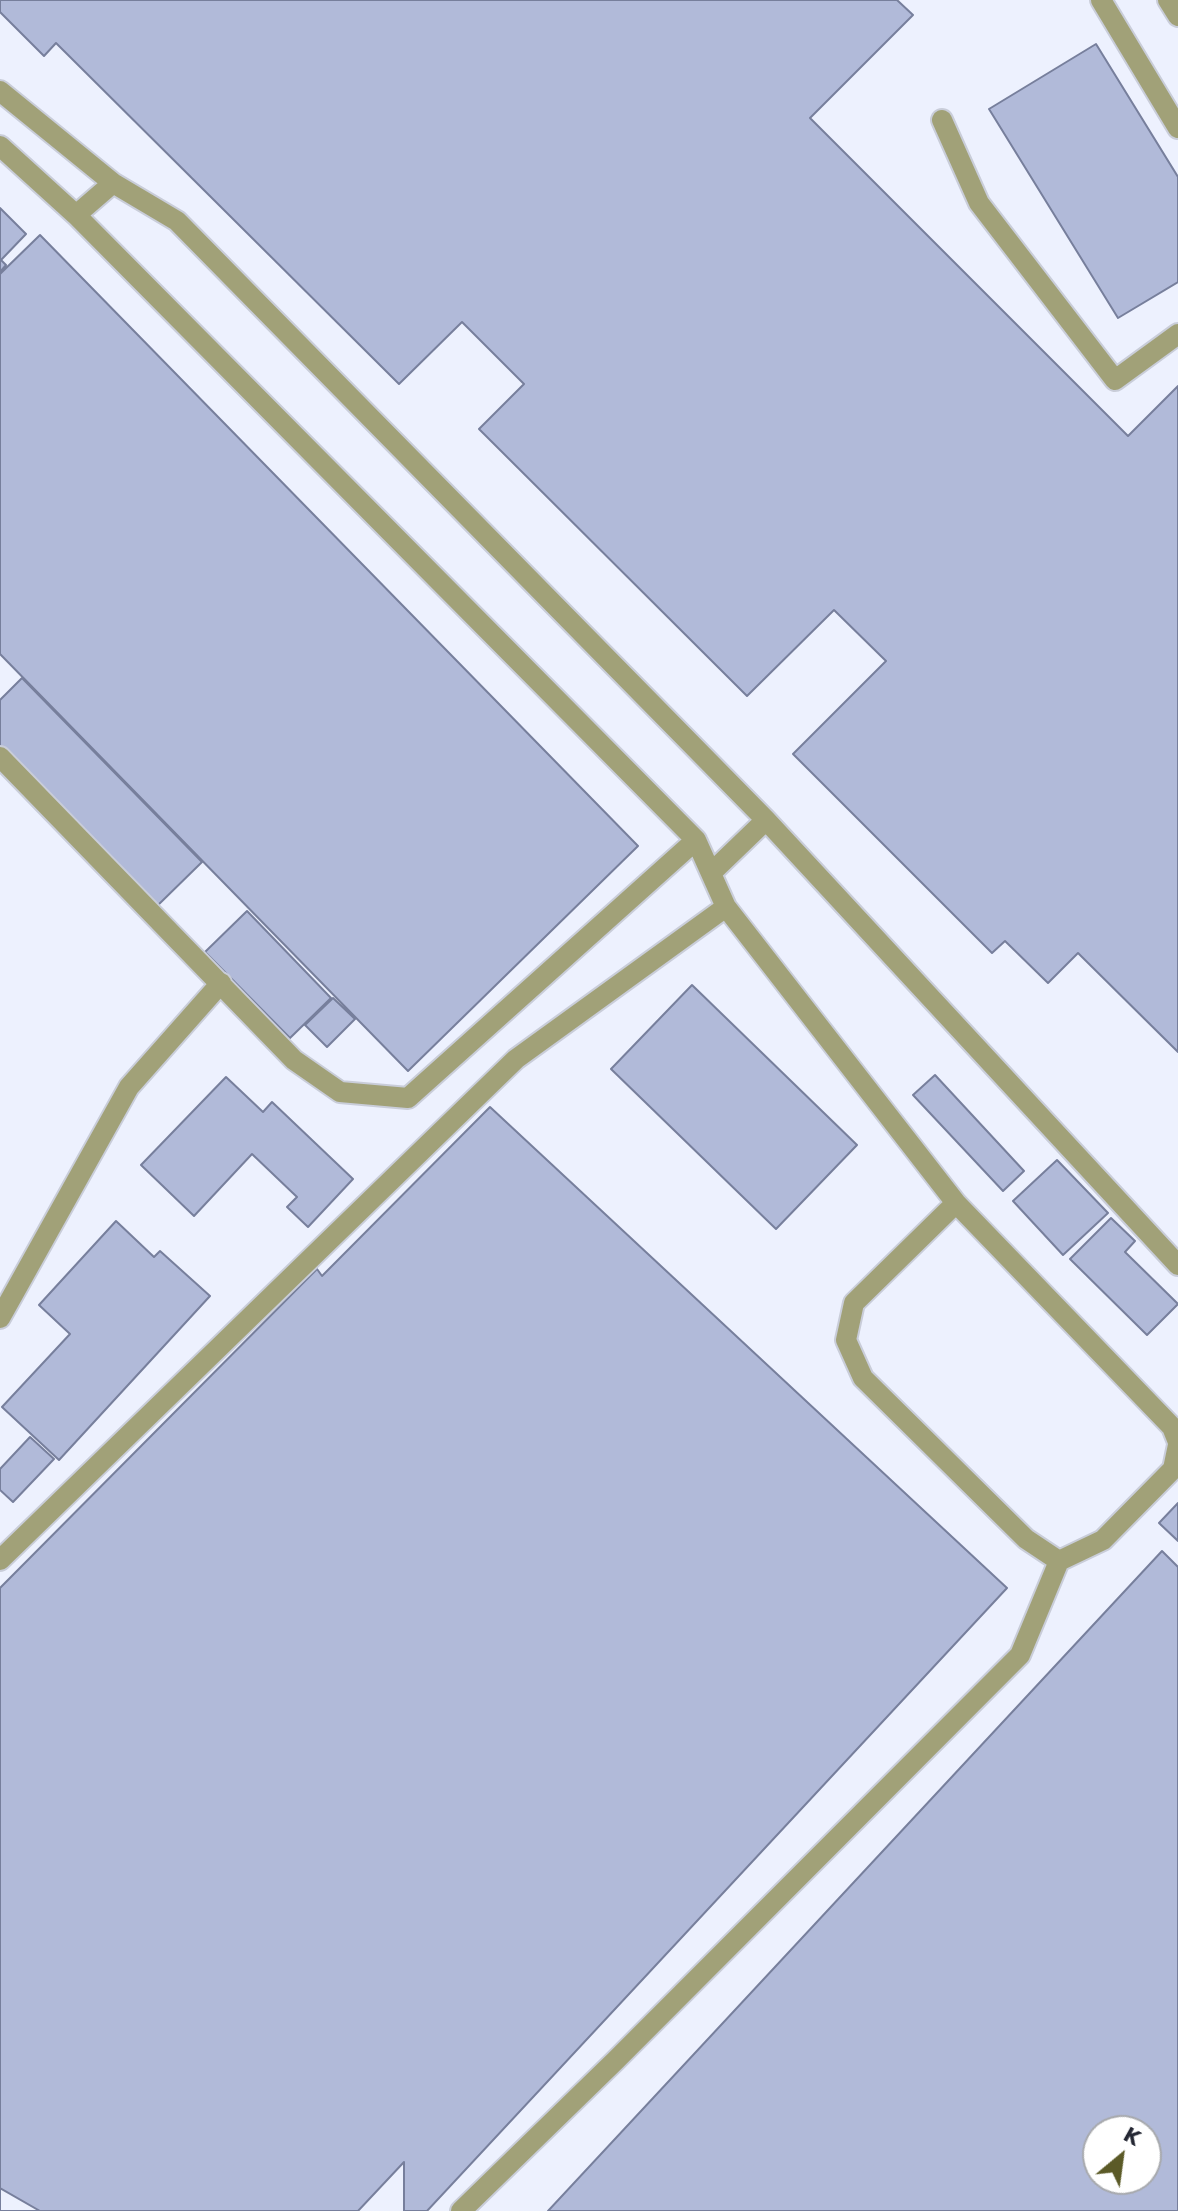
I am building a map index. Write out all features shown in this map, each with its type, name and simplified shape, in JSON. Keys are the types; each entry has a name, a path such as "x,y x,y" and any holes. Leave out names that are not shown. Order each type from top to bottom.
{"street":[{"path":"1101,0 1178,128"},
{"path":"1168,0 1178,16"},
{"path":"0,91 113,183 177,221 766,820 1178,1265"},
{"path":"942,120 979,203 1115,380 1178,334"},
{"path":"0,146 76,215 696,840 726,907 956,1203 1176,1434 1173,1469 1103,1540 1059,1561 1020,1655 461,2211"},
{"path":"76,215 113,183"},
{"path":"0,757 294,1060 340,1092 408,1098 696,840"},
{"path":"711,873 766,820"},
{"path":"0,1560 516,1059 726,907"},
{"path":"0,1318 129,1087 221,983"},
{"path":"956,1203 854,1303 846,1340 863,1378 1026,1539 1059,1561"}],"building":[{"path":"0,0 897,0 913,15 810,118 1128,436 1178,386 1178,1052 1078,953 1048,983 1005,941 992,953 793,754 886,661 834,610 747,696 479,429 524,384 462,322 399,384 56,43 44,56 0,12"},
{"path":"1096,44 1178,177 1178,282 1118,318 989,109"},
{"path":"0,208 26,234 1,260 6,265 0,272"},
{"path":"40,235 638,846 408,1071 0,654 0,274"},
{"path":"22,678 202,862 154,909 0,753 0,700"},
{"path":"247,911 331,998 290,1038 205,952"},
{"path":"692,985 857,1145 776,1229 611,1069"},
{"path":"333,998 355,1019 327,1047 305,1025"},
{"path":"935,1075 1024,1171 1003,1191 913,1095"},
{"path":"226,1077 263,1112 272,1102 353,1179 308,1227 287,1207 297,1197 252,1154 194,1216 141,1165"},
{"path":"490,1107 1007,1588 427,2211 404,2211 404,2162 358,2211 0,2211 0,1588 317,1269 322,1276"},
{"path":"1057,1160 1108,1213 1063,1255 1013,1201"},
{"path":"1111,1218 1135,1241 1125,1252 1178,1304 1147,1335 1070,1259"},
{"path":"116,1221 154,1257 160,1251 210,1296 59,1460 2,1407 70,1334 39,1305"},
{"path":"30,1437 54,1459 13,1502 0,1490 0,1469"},
{"path":"1178,1503 1178,1541 1159,1523"},
{"path":"1162,1551 1178,1567 1178,2211 548,2211"},
{"path":"0,2188 40,2211 0,2211"}]}
